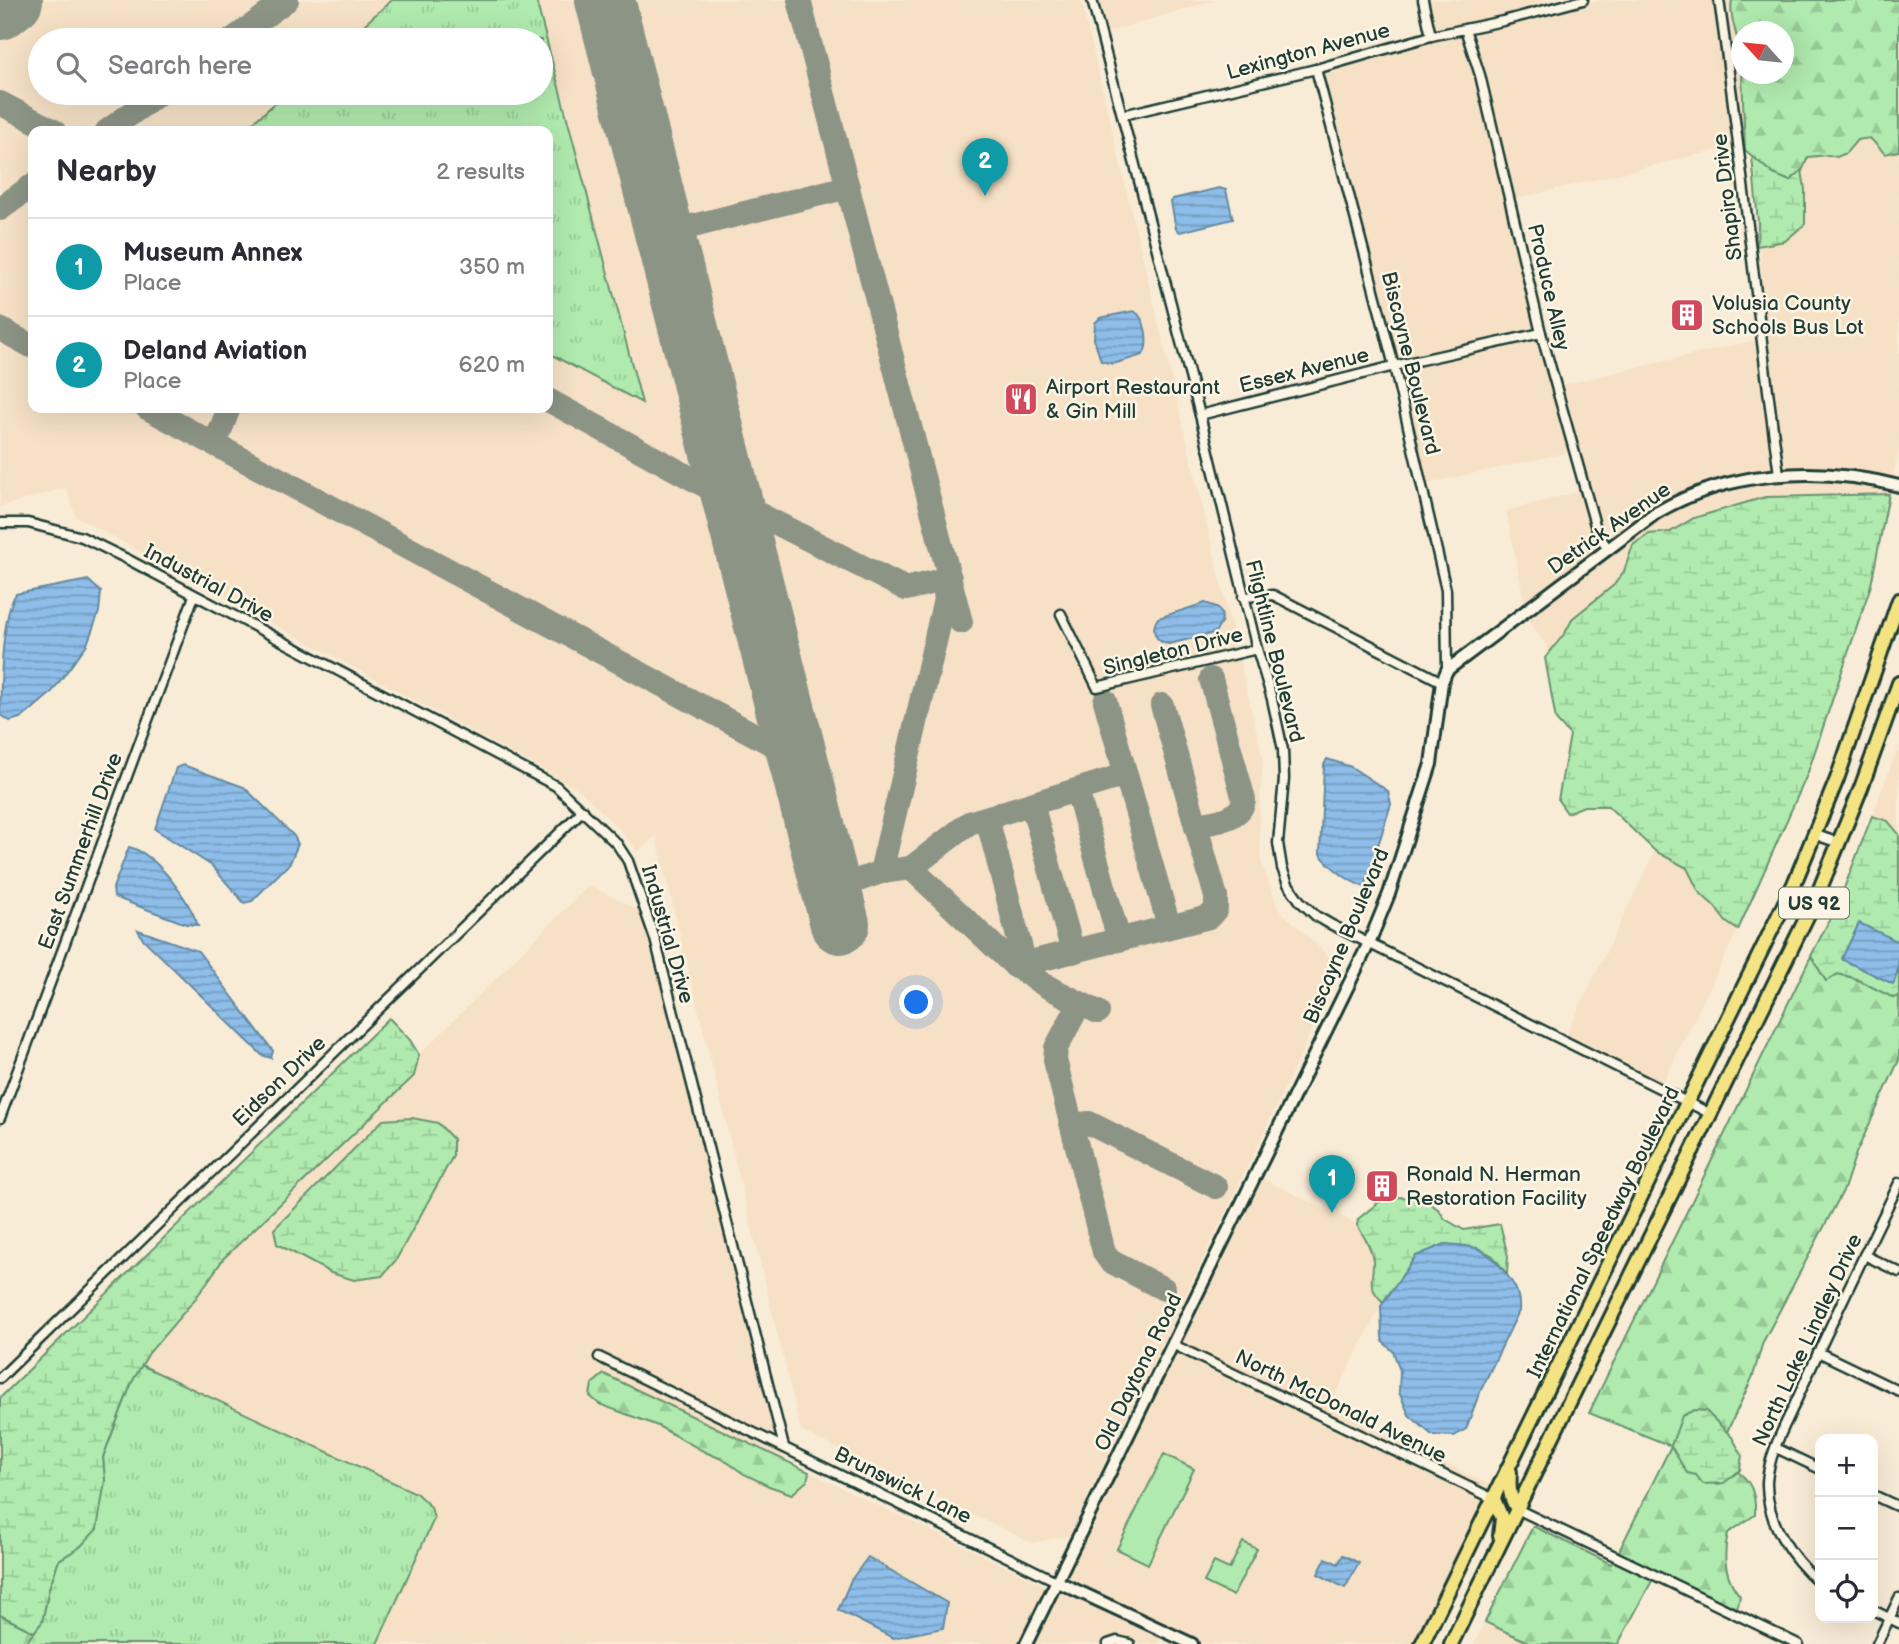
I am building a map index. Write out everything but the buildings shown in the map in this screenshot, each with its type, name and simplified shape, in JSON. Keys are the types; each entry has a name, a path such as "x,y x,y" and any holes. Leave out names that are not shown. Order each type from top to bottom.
{"main road":[{"name":"International Speedway Boulevard","path":"1422,1644 1771,932 1815,835 1859,720 1899,600"},
{"name":"US 92","path":"1451,1644 1794,944 1839,843 1899,683"},
{"path":"1510,1465 1509,1489 1511,1500 1517,1509"},
{"path":"1494,1499 1502,1518 1500,1544"}],"street":[{"name":"Flightline Boulevard","path":"1091,0 1272,699 1283,750 1284,779 1278,843 1288,884 1315,916 1711,1114"},
{"path":"1423,0 1432,36"},
{"name":"Lexington Avenue","path":"1123,116 1583,0"},
{"name":"Shapiro Drive","path":"1719,0 1779,474"},
{"name":"Produce Alley","path":"1465,29 1483,86 1541,333 1597,532 1608,549"},
{"name":"Biscayne Boulevard","path":"1285,1117 1390,894 1430,764 1442,682 1447,670 1446,590 1394,366 1316,69"},
{"name":"Essex Avenue","path":"1200,415 1394,366 1541,333"},
{"name":"Detrick Avenue","path":"1447,670 1656,513 1680,499 1727,484 1779,474 1823,474 1876,480 1899,486"},
{"name":"Industrial Drive","path":"0,523 28,523 82,537 556,786 617,844 636,879 654,939 784,1447"},
{"path":"1244,597 1273,595 1442,682"},
{"name":"East Summerhill Drive","path":"0,1118 194,596"},
{"name":"Singleton Drive","path":"1061,614 1097,687 1257,649"},
{"name":"Eidson Drive","path":"0,1378 583,810"},
{"path":"1815,835 1839,843"},
{"name":"Old Daytona Road","path":"1026,1644 1285,1117"},
{"name":"North Lake Lindley Drive","path":"1815,1578 1792,1555 1775,1525 1767,1483 1771,1458 1818,1352 1899,1183"},
{"path":"1864,1255 1899,1272"},
{"name":"North McDonald Avenue","path":"1174,1345 1494,1499"},
{"path":"1818,1352 1899,1391"},
{"name":"Brunswick Lane","path":"599,1357 1056,1581 1192,1644"},
{"path":"1776,1448 1815,1467"},
{"path":"1878,1496 1899,1507"},
{"path":"1517,1509 1798,1644"},
{"path":"1877,1644 1899,1598"},
{"path":"1878,1612 1899,1623"},
{"path":"1163,1644 1169,1633"},
{"path":"1108,1644 1116,1641 1130,1644"}],"shaded area":[{"path":"0,0 1081,0 1263,758 1259,824 1261,861 1278,908 1341,968 1069,1536 1031,1543 801,1431 656,836 638,852 580,790 76,517 66,488 0,507"},
{"path":"1097,0 1216,0 1105,33"},
{"path":"1428,0 1565,0 1435,30"},
{"path":"1602,0 1714,0 1734,146 1515,199 1485,75 1471,33"},
{"path":"1724,0 1732,0 1730,7 1734,21 1731,21 1731,50"},
{"path":"1462,35 1475,76 1535,329 1397,360 1322,72 1433,40"},
{"path":"1736,84 1742,84 1744,144"},
{"path":"1870,138 1885,154 1899,151 1899,450 1892,480 1824,469 1784,470 1764,326 1760,245 1785,241 1805,189 1802,170 1808,157 1846,153 1857,140"},
{"path":"1538,339 1570,452 1426,484 1400,369"},
{"path":"1756,340 1774,470 1725,479 1677,495 1653,509 1609,542 1602,530 1561,385"},
{"path":"1824,478 1890,489 1889,494 1765,497 1695,517 1670,532 1649,534 1633,545 1624,571 1614,585 1573,618 1550,652 1527,617 1682,503 1729,488 1780,479"},
{"path":"1581,491 1593,533 1601,547 1525,606 1506,511"},
{"path":"1899,744 1899,834 1894,826 1872,816"},
{"path":"1655,851 1687,868 1699,892 1726,922 1738,930 1662,1085 1565,1037"},
{"path":"589,885 641,911 776,1439 685,1394 681,1402 779,1450 784,1460 604,1374 599,1404 658,1426 769,1486 801,1488 807,1481 809,1472 1047,1586 1020,1644 377,1644 434,1519 311,1443 141,1365 196,1298 224,1258 414,1076 419,1055","holes":["453,1139 453,1156 396,1260 331,1273 294,1252","868,1557 914,1584 893,1638 838,1610"]},
{"path":"1261,1178 1357,1224 1368,1240 1373,1260 1370,1273 1372,1290 1383,1302 1329,1407 1490,1485 1487,1491 1180,1343"},
{"path":"1176,1351 1483,1499 1412,1644 1203,1644 1062,1579"},
{"path":"1058,1587 1162,1635 1158,1644 1142,1644 1117,1636 1107,1639 1103,1644 1031,1644"},
{"path":"1485,1622 1532,1644 1474,1644"}],"green space":[{"path":"392,0 536,0 543,28 360,28"},
{"path":"1732,0 1899,0 1899,151 1885,154 1870,138 1857,140 1846,153 1837,157 1808,157 1803,169 1790,181 1773,174 1745,150 1742,84 1794,84 1794,21 1733,21"},
{"path":"553,65 642,403 553,356 553,126 249,126 273,105 553,105"},
{"path":"1752,156 1773,174 1790,181 1802,170 1805,224 1785,241 1757,246 1758,223"},
{"path":"1889,494 1871,585 1807,775 1738,930 1726,922 1699,892 1687,868 1655,851 1608,806 1584,806 1567,813 1558,800 1570,735 1556,720 1545,658 1573,618 1614,585 1624,571 1633,545 1649,534 1670,532 1694,518 1765,497"},
{"path":"1872,816 1888,821 1899,834 1899,995 1894,998 1854,978 1838,974 1826,981 1811,956 1839,901"},
{"path":"1811,956 1826,981 1838,974 1854,978 1894,997 1899,995 1899,1060 1856,1153 1844,1189 1763,1342 1753,1376 1727,1432 1706,1412 1677,1435 1672,1446 1696,1475 1718,1485 1738,1472 1752,1491 1755,1515 1728,1533 1726,1542 1728,1574 1740,1596 1738,1606 1733,1608 1618,1553 1671,1446 1589,1413"},
{"path":"389,1018 410,1040 419,1055 414,1076 224,1258 196,1298 149,1353 132,1382 103,1457 105,1481 97,1529 80,1547 59,1560 49,1588 42,1622 34,1632 0,1615 0,1398"},
{"path":"412,1118 438,1123 453,1139 453,1156 396,1260 382,1276 354,1280 331,1273 277,1244 274,1229 383,1120"},
{"path":"1394,1197 1423,1198 1439,1210 1445,1219 1464,1230 1500,1224 1508,1256 1507,1274 1493,1256 1478,1248 1445,1244 1416,1256 1383,1302 1372,1287 1372,1256 1357,1225 1358,1219 1379,1202"},
{"path":"141,1365 416,1493 431,1507 434,1519 377,1644 25,1644 42,1622 49,1588 59,1560 80,1547 105,1481 103,1457"},
{"path":"604,1374 809,1472 807,1481 792,1494 769,1486 658,1426 599,1404 590,1396 592,1384"},
{"path":"1694,1410 1706,1411 1732,1437 1742,1455 1740,1470 1724,1483 1703,1484 1696,1475 1687,1473 1671,1446 1682,1416"},
{"path":"1164,1454 1194,1469 1148,1564 1117,1549"},
{"path":"1533,1526 1611,1564 1614,1561 1653,1579 1618,1644 1532,1644 1485,1622"},
{"path":"1243,1542 1257,1549 1233,1596 1204,1582 1214,1562 1229,1569"},
{"path":"0,1615 34,1632 25,1644 0,1644"}],"water":[{"path":"1219,188 1226,190 1233,219 1180,232 1176,229 1171,202 1173,199"},
{"path":"1134,311 1146,331 1143,355 1113,364 1101,361 1094,339 1095,323 1100,318"},
{"path":"88,580 101,592 99,612 87,644 51,693 23,717 10,721 0,715 7,618 16,594"},
{"path":"1205,603 1217,607 1222,617 1221,624 1214,633 1169,644 1157,638 1154,627 1158,618"},
{"path":"1327,759 1351,767 1388,791 1391,804 1365,887 1340,874 1320,854 1324,765"},
{"path":"183,765 244,787 294,836 298,844 290,863 252,901 244,903 212,866 155,829 176,768"},
{"path":"129,847 150,858 170,879 198,925 186,924 114,897 113,888"},
{"path":"1859,923 1899,942 1898,970 1893,984 1843,960"},
{"path":"138,930 198,951 273,1051 271,1058 262,1055 142,938"},
{"path":"1445,1244 1481,1250 1494,1259 1513,1283 1519,1305 1519,1311 1479,1394 1466,1429 1454,1436 1432,1435 1409,1415 1399,1392 1400,1371 1393,1351 1383,1342 1382,1337 1381,1306 1416,1256"},
{"path":"1343,1555 1359,1563 1345,1588 1318,1574 1326,1558 1338,1564"},
{"path":"868,1557 947,1603 943,1628 893,1638 838,1610 851,1580"}],"taxiway":[{"path":"248,28 287,0"},
{"path":"799,0 961,622"},
{"path":"0,103 44,126"},
{"path":"114,126 143,105"},
{"path":"665,233 848,187"},
{"path":"0,209 28,189"},
{"path":"0,329 28,344"},
{"path":"553,403 733,501 906,589 950,578 881,872 831,890"},
{"path":"156,413 798,758"},
{"path":"215,444 227,413"},
{"path":"1196,826 1232,816 1242,807 1244,800 1211,679"},
{"path":"1105,701 1169,926"},
{"path":"1015,966 1209,917 1216,909 1216,897 1162,705"},
{"path":"911,868 969,823 1125,775"},
{"path":"1077,790 1119,940"},
{"path":"1032,804 1073,952"},
{"path":"987,818 1025,964"},
{"path":"881,872 911,868 1015,966 1046,986 1098,1012"},
{"path":"1080,1003 1056,1048 1055,1060 1104,1252 1110,1261 1164,1289"},
{"path":"1072,1125 1089,1123 1216,1187"}],"runway":[{"path":"0,10 13,0"},
{"path":"605,0 840,924"}],"place":[{"name":"Deland Aviation","path":"985,196"},
{"name":"Volusia County Schools Bus Lot","path":"1687,315"},
{"name":"Airport Restaurant & Gin Mill","path":"1021,399"},
{"name":"Ronald N. Herman Restoration Facility","path":"1382,1186"},
{"name":"Museum Annex","path":"1332,1213"}]}
